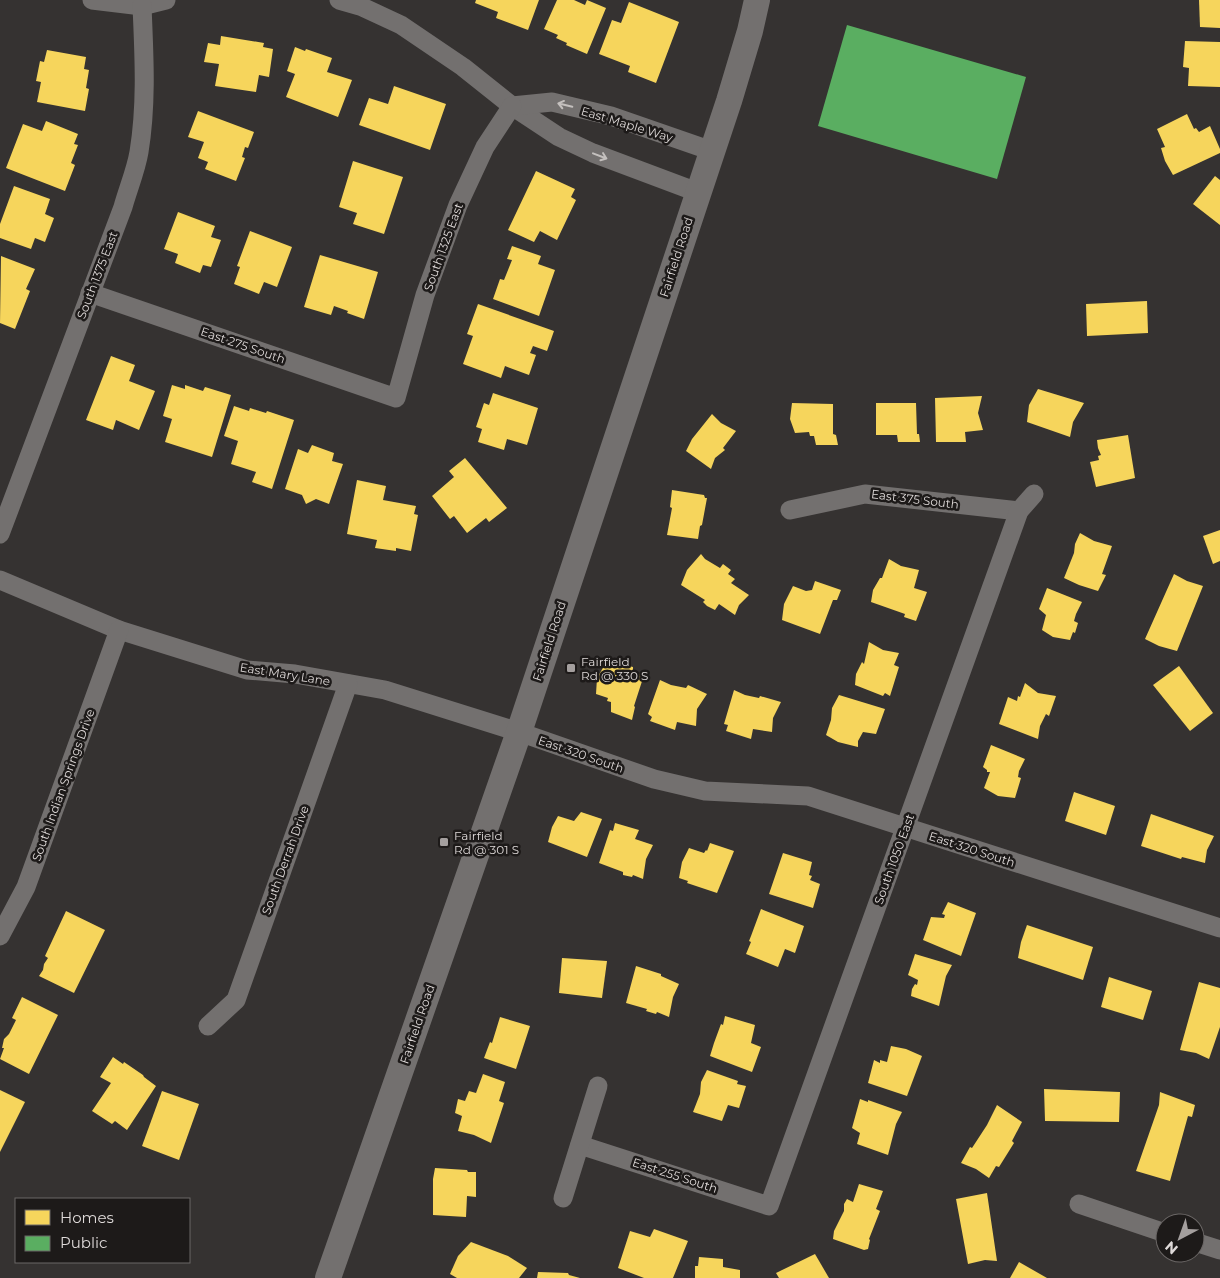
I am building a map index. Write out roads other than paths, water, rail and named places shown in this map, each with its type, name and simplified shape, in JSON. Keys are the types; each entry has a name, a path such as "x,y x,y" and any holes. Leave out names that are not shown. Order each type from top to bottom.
{"street":[{"path":"92,0 142,6 166,0"},
{"path":"339,0 360,6 401,25 463,67 512,106 559,137 593,153 697,192"},
{"name":"Fairfield Road","path":"328,1278 519,732 712,151 750,31 757,0"},
{"name":"South 1375 East","path":"0,534 123,207 139,153 144,99 142,6"},
{"name":"East Maple Way","path":"512,106 552,102 611,116 712,151"},
{"name":"South 1325 East","path":"396,398 425,295 458,204 485,147 512,106"},
{"name":"East 275 South","path":"90,292 396,398"},
{"name":"East 375 South","path":"790,510 866,494 1018,511"},
{"path":"1018,511 1034,494"},
{"name":"South 1050 East","path":"769,1206 1018,511"},
{"name":"East Mary Lane","path":"0,580 119,630 247,670 295,674 385,690 519,732"},
{"name":"South Indian Springs Drive","path":"0,936 26,887 119,630"},
{"name":"South Derrah Drive","path":"208,1026 236,1000 348,684"},
{"name":"East 320 South","path":"519,732 662,781 705,792 808,796 1220,928"},
{"path":"564,1198 598,1086"},
{"name":"East 255 South","path":"580,1145 769,1206"},
{"path":"1079,1204 1155,1230"},
{"path":"1205,1245 1220,1250"}],"place":[{"name":"Fairfield Rd @ 330 S","path":"571,668"},
{"name":"Fairfield Rd @ 301 S","path":"444,842"}]}
